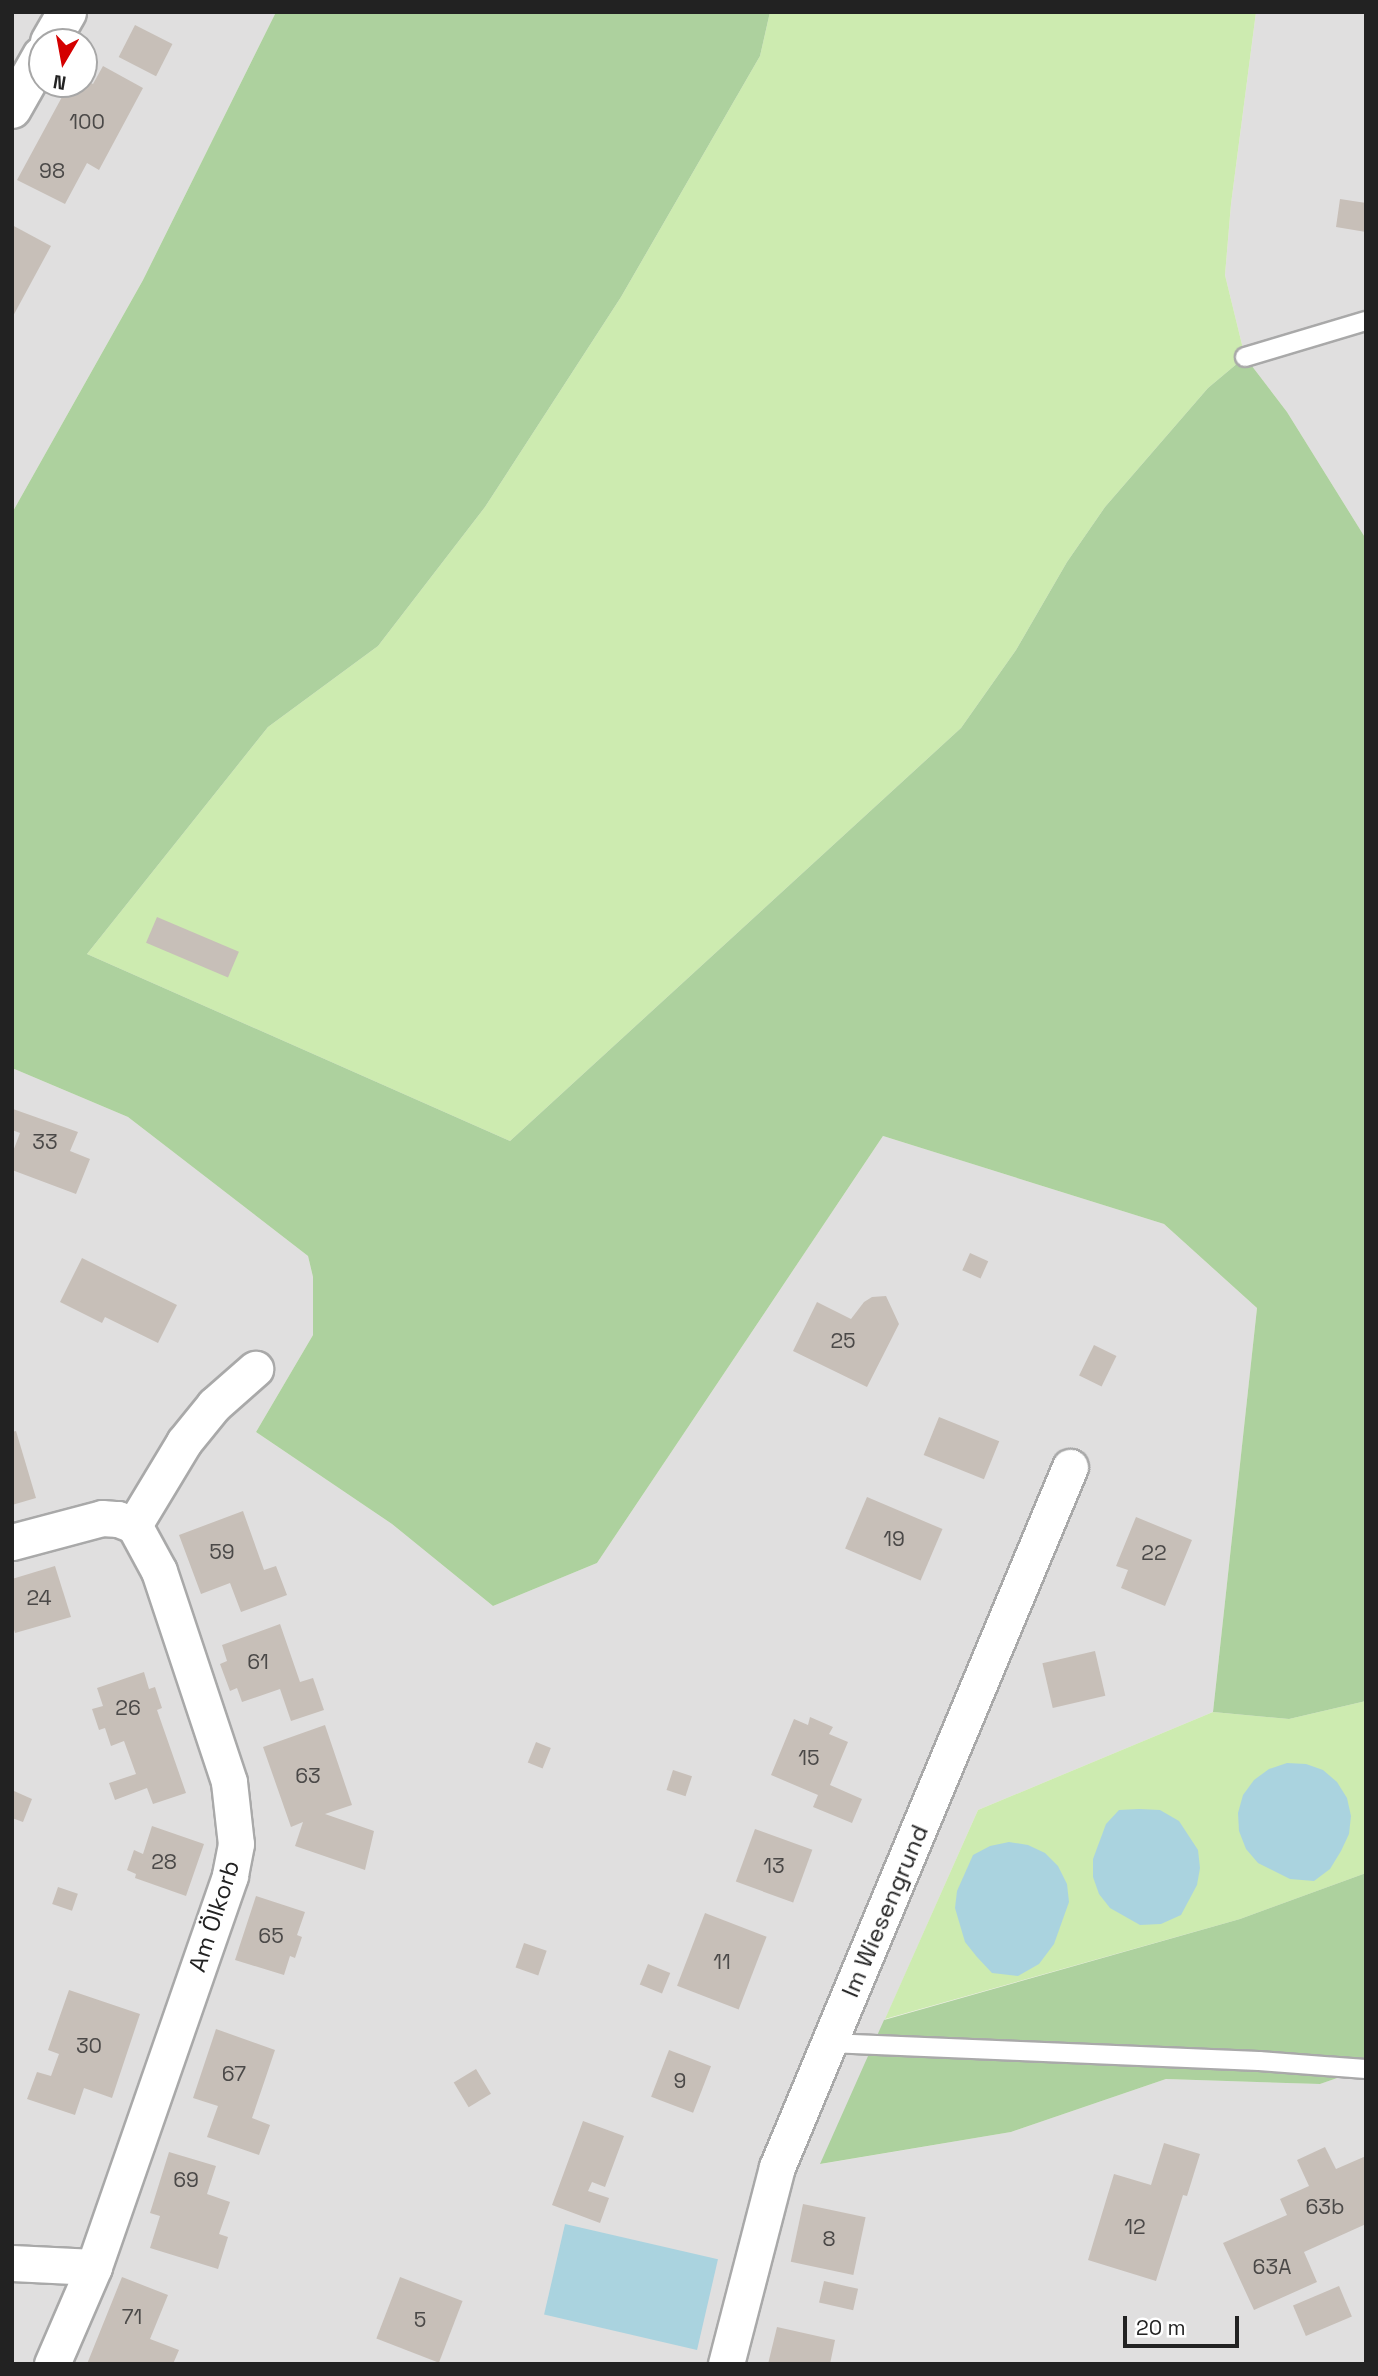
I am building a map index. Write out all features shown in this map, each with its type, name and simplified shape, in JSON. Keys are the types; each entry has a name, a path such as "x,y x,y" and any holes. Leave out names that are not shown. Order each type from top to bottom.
{"street":[{"path":"58,28 67,12"},
{"path":"13,104 28,79"},
{"path":"12,1542 102,1518 118,1518 134,1525 184,1442 214,1405 255,1369"},
{"name":"Im Wiesengrund","path":"726,2364 777,2167 1070,1467"},
{"name":"Am Ölkorb","path":"52,2364 93,2267 230,1875 236,1844 229,1782 159,1571 134,1525"},
{"path":"12,2263 93,2267"}],"lane":[{"path":"1245,357 1366,321"},
{"path":"829,2043 1245,2060 1366,2069"}],"shaded area":[{"path":"12,12 276,12 143,280 12,513"},
{"path":"1256,12 1366,12 1366,539 1287,412 1245,357 1225,275 1231,204"},
{"path":"12,1068 128,1117 308,1256 313,1277 313,1335 256,1432 392,1524 493,1606 597,1563 883,1136 1164,1224 1257,1308 1213,1712 978,1810 821,2164 1011,2132 1166,2079 1320,2084 1366,2068 1366,2364 12,2364"}],"green space":[{"path":"276,12 770,12 760,56 621,297 485,507 378,646 268,727 87,954 510,1141 961,728 1016,650 1067,562 1105,507 1208,388 1245,357 1287,412 1366,539 1366,1701 1289,1719 1213,1712 1257,1308 1164,1224 883,1136 597,1563 493,1606 392,1524 256,1432 313,1335 313,1277 308,1256 128,1117 12,1068 12,513 143,280"},
{"path":"770,12 1256,12 1231,204 1225,275 1245,357 1208,388 1105,507 1067,562 1016,650 961,728 510,1141 87,954 268,727 378,646 485,507 621,297 760,56"},
{"path":"1366,1701 1366,1873 1240,1919 885,2019 978,1810 1213,1712 1289,1719"},
{"path":"1366,1873 1366,2068 1320,2084 1166,2079 1011,2132 820,2164 884,2020 1240,1919"}],"water":[{"path":"1287,1763 1306,1764 1323,1770 1337,1782 1347,1798 1351,1816 1349,1834 1330,1869 1314,1881 1290,1879 1258,1863 1246,1849 1239,1831 1238,1813 1243,1795 1254,1780 1269,1769"},
{"path":"1119,1810 1160,1810 1179,1821 1198,1850 1200,1868 1197,1885 1181,1915 1161,1924 1140,1925 1110,1908 1099,1894 1093,1877 1093,1859 1106,1824"},
{"path":"1009,1842 1028,1845 1045,1853 1058,1866 1067,1884 1069,1902 1054,1944 1039,1964 1018,1976 992,1973 977,1957 965,1942 955,1908 957,1891 973,1855 990,1846"},
{"path":"565,2224 718,2259 697,2350 544,2315"}],"building":[{"path":"135,25 172,44 156,76 119,57"},
{"path":"103,66 143,88 99,170 87,163 65,204 17,180 61,98 98,98 98,75"},
{"path":"1340,199 1366,203 1366,232 1336,227"},
{"path":"12,225 51,246 12,318"},
{"path":"157,917 239,952 228,978 146,943"},
{"path":"13,1109 78,1132 70,1151 90,1159 76,1194 12,1170 12,1154 20,1133 12,1130"},
{"path":"970,1253 988,1261 981,1278 962,1270"},
{"path":"82,1258 177,1305 158,1343 105,1317 102,1323 60,1302"},
{"path":"886,1296 899,1324 867,1387 793,1351 817,1302 851,1319 864,1302 872,1297"},
{"path":"1094,1345 1116,1356 1102,1387 1079,1376"},
{"path":"939,1417 999,1441 984,1479 924,1455"},
{"path":"16,1431 36,1498 12,1505 12,1432"},
{"path":"867,1497 942,1529 921,1581 845,1549"},
{"path":"243,1511 264,1570 276,1566 287,1595 241,1612 230,1583 201,1594 179,1535"},
{"path":"1136,1517 1192,1540 1165,1606 1121,1588 1128,1570 1116,1566"},
{"path":"55,1566 71,1617 15,1633 12,1623 12,1579"},
{"path":"280,1624 300,1682 313,1678 324,1710 291,1721 280,1689 242,1702 237,1688 230,1691 220,1664 227,1661 222,1645"},
{"path":"1095,1651 1105,1696 1053,1708 1042,1663"},
{"path":"144,1672 149,1689 155,1687 162,1708 157,1710 186,1793 153,1804 147,1788 115,1800 109,1783 136,1774 124,1741 111,1746 105,1728 99,1730 92,1709 103,1706 97,1688"},
{"path":"810,1717 833,1727 829,1734 848,1742 830,1785 862,1799 852,1823 813,1807 818,1795 771,1775 794,1719 808,1725"},
{"path":"325,1725 352,1805 325,1814 374,1831 365,1870 295,1846 303,1822 291,1827 263,1747"},
{"path":"536,1742 551,1748 543,1768 528,1762"},
{"path":"673,1770 692,1776 686,1796 667,1790"},
{"path":"14,1791 32,1799 23,1822 12,1818"},
{"path":"152,1826 204,1844 186,1896 135,1878 136,1874 127,1870 134,1850 143,1854"},
{"path":"755,1829 812,1850 793,1902 736,1882"},
{"path":"58,1887 78,1894 72,1911 52,1904"},
{"path":"256,1896 305,1912 297,1935 302,1937 295,1958 290,1956 284,1975 235,1960"},
{"path":"705,1913 767,1937 739,2009 677,1986"},
{"path":"524,1943 547,1951 538,1975 516,1968"},
{"path":"648,1964 670,1973 662,1993 640,1984"},
{"path":"69,1990 140,2014 112,2098 84,2088 75,2115 27,2099 37,2072 51,2076 59,2054 48,2050"},
{"path":"216,2029 275,2050 252,2118 270,2125 259,2155 207,2137 218,2106 193,2098"},
{"path":"669,2050 711,2066 693,2113 651,2097"},
{"path":"476,2069 491,2094 469,2107 454,2082"},
{"path":"583,2121 624,2136 605,2187 592,2182 588,2191 609,2198 600,2223 552,2205"},
{"path":"1164,2143 1200,2154 1187,2196 1183,2195 1156,2281 1088,2260 1114,2174 1151,2185"},
{"path":"1325,2147 1336,2169 1366,2156 1366,2224 1304,2252 1317,2282 1254,2310 1223,2243 1287,2215 1280,2199 1309,2186 1297,2160"},
{"path":"169,2152 216,2166 207,2194 230,2202 219,2234 228,2237 218,2269 150,2248 160,2216 150,2213"},
{"path":"803,2204 866,2217 853,2275 791,2262"},
{"path":"122,2277 168,2295 150,2339 179,2350 173,2364 87,2364"},
{"path":"400,2277 463,2301 439,2363 376,2339"},
{"path":"824,2281 858,2289 853,2310 819,2302"},
{"path":"1339,2286 1352,2316 1306,2336 1293,2306"},
{"path":"777,2327 835,2340 830,2364 768,2364"}]}
